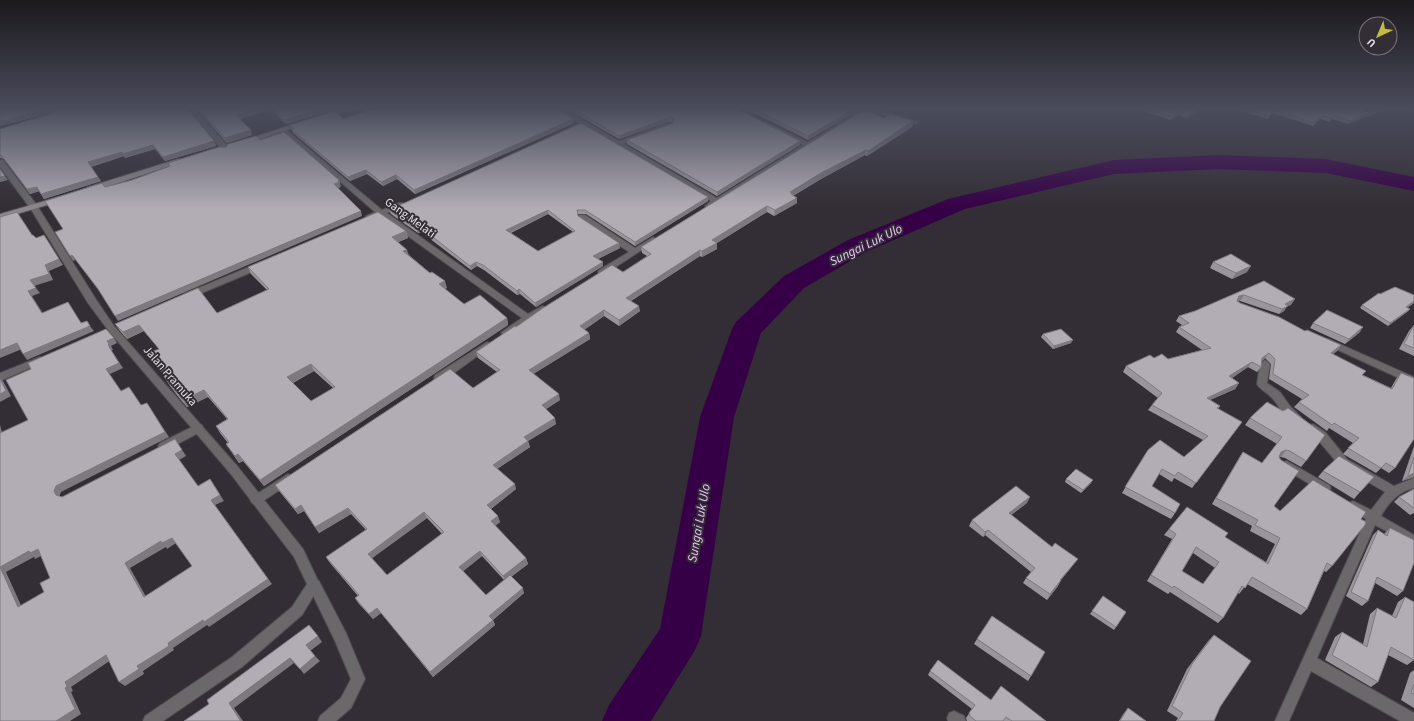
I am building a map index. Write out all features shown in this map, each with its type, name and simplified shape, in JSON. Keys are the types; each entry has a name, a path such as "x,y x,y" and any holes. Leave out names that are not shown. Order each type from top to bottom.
{"main road":[{"path":"228,147 246,142"},
{"path":"85,191 188,159"},
{"path":"0,217 63,197"}],"street":[{"path":"223,142 228,147"},
{"name":"Gang Melati","path":"298,142 382,213 528,318"},
{"path":"613,142 717,201"},
{"path":"618,144 624,142"},
{"path":"801,142 808,145"},
{"path":"698,213 814,142"},
{"name":"Jalan Pramuka","path":"0,162 34,206 93,303 111,328 234,470 299,553 341,638 358,679 346,703 325,721"},
{"path":"360,223 410,200"},
{"path":"582,217 635,252"},
{"path":"594,277 660,236"},
{"path":"177,300 272,260"},
{"path":"428,385 548,306"},
{"path":"1322,340 1414,381"},
{"path":"0,377 48,356"},
{"path":"1265,364 1262,384 1276,395 1286,409 1325,437 1336,456 1343,462 1393,491"},
{"path":"154,451 198,428"},
{"path":"1281,462 1340,497 1373,519 1414,541"},
{"path":"256,500 296,473"},
{"path":"1282,721 1367,528 1384,500 1393,491 1414,483"},
{"path":"150,721 236,662 297,611 314,585"},
{"path":"1308,661 1414,721"}],"building":[{"path":"0,142 212,142 163,157 153,145 88,162 98,177 41,194 37,187 27,189 0,155"},
{"path":"236,142 295,142 339,180 338,181 340,182 334,184 361,211 115,316 98,289 72,255 70,256 55,232 63,229 45,201 102,183 105,187 132,180 170,166 168,163 219,147 226,147 228,144"},
{"path":"306,142 522,142 414,190 396,175 381,182 366,170 348,177"},
{"path":"540,142 613,142 708,197 635,242 585,210 577,210 578,216 619,243 593,256 603,262 535,303 519,289 517,291 483,265 476,262 470,266 420,227 416,229 389,210","holes":["548,210 575,231 538,251 506,230"]},
{"path":"630,142 799,142 717,192"},
{"path":"812,142 882,142 868,151 866,150 821,173 790,192 797,198 775,210 767,206 712,240 717,243 702,251 700,250 626,298 639,306 619,320 604,310 580,326 589,333 529,370 559,394 542,405 555,418 524,437 528,441 493,465 515,484 487,505 498,516 491,521 526,558 503,576 480,551 459,567 486,595 510,575 523,588 489,616 493,620 430,672 377,608 369,614 355,598 359,595 326,557 367,529 348,508 315,527 301,505 295,509 275,485 450,369 473,388 500,370 476,352 612,265 623,272 651,254 641,247","holes":["424,512 444,532 387,575 368,554"]},
{"path":"0,169 5,176 0,177"},
{"path":"17,212 32,235 36,238 44,235 59,259 45,265 49,274 30,280 36,288 28,291 42,313 68,302 81,323 87,321 90,326 23,354 17,343 0,350 0,217"},
{"path":"378,212 406,231 392,237 407,250 403,251 430,273 432,272 445,281 439,284 464,304 480,295 507,318 260,480 238,454 235,456 226,444 229,442 216,426 228,419 204,390 183,400 171,387 149,353 159,349 139,325 123,332 115,324 198,288 217,313 269,289 248,267","holes":["311,364 335,387 311,401 287,377"]},
{"path":"1231,254 1251,266 1236,273 1213,262"},
{"path":"1264,281 1295,299 1285,304 1288,306 1282,309 1244,295 1239,296 1237,301 1279,317 1305,331 1307,330 1341,345 1331,353 1366,371 1362,375 1392,389 1401,373 1414,378 1414,439 1395,468 1386,463 1381,468 1348,448 1359,438 1334,423 1332,425 1299,402 1309,395 1273,374 1275,359 1269,353 1262,358 1261,367 1252,362 1229,376 1239,383 1207,398 1220,406 1217,408 1242,422 1196,483 1178,472 1175,476 1162,469 1152,486 1180,504 1175,513 1125,487 1148,450 1160,440 1184,457 1208,436 1152,405 1162,393 1126,366 1150,355 1154,358 1162,354 1168,359 1211,348 1179,327 1189,323 1179,316 1195,311"},
{"path":"1395,287 1414,295 1414,301 1406,307 1410,309 1390,323 1362,305 1379,293 1380,294"},
{"path":"1327,310 1363,327 1349,339 1313,323"},
{"path":"1414,325 1414,348 1404,344"},
{"path":"106,329 114,338 107,341 119,363 106,369 121,391 129,387 141,405 147,403 165,432 56,486 54,491 56,495 62,497 175,439 182,450 175,454 198,486 210,479 220,495 211,500 268,579 204,622 203,620 168,643 169,646 137,666 139,669 119,682 106,655 65,682 67,686 65,688 75,709 56,721 0,721 0,567 0,433 28,420 6,380 31,369 28,363","holes":["172,538 192,566 144,597 125,563 161,541 162,543","38,549 50,578 40,583 44,592 18,607 0,567 29,551 30,553"]},
{"path":"1061,329 1073,340 1054,346 1043,334"},
{"path":"0,379 6,391 0,394"},
{"path":"1267,402 1283,411 1288,408 1325,435 1306,461 1290,451 1286,450 1281,452 1279,457 1281,460 1299,471 1274,506 1280,511 1313,480 1366,512 1361,519 1366,522 1332,566 1327,563 1307,609 1252,577 1245,588 1242,586 1223,618 1174,586 1173,588 1151,575 1176,534 1169,529 1187,507 1228,533 1225,537 1268,564 1280,538 1255,525 1258,520 1216,498 1243,452 1262,463 1282,437 1250,418","holes":["1196,547 1219,562 1203,584 1182,571"]},
{"path":"1339,456 1374,477 1360,492 1323,471"},
{"path":"1414,457 1414,473 1408,476"},
{"path":"1076,469 1093,480 1083,490 1066,479"},
{"path":"1016,486 1030,497 1009,513 1052,547 1055,543 1078,559 1050,594 1026,578 1035,568 988,530 985,532 972,520"},
{"path":"1414,489 1414,508 1399,497"},
{"path":"1390,528 1414,540 1414,563 1403,591 1377,577 1368,601 1351,592 1378,530 1387,536"},
{"path":"1103,596 1126,612 1116,627 1092,611"},
{"path":"1405,597 1414,602 1414,660 1391,647 1378,682 1332,655 1342,632 1367,647 1377,608 1396,618"},
{"path":"992,616 1045,652 1031,676 977,639"},
{"path":"309,625 318,636 306,645 315,656 300,669 290,658 229,703 240,721 184,721 209,704 207,700"},
{"path":"1214,635 1251,661 1220,707 1214,721 1178,721 1183,713 1172,706 1192,664"},
{"path":"938,660 991,700 1001,686 1046,721 1012,721 1006,717 1003,721 976,721 970,716 969,713 975,705 930,671"},
{"path":"1414,684 1414,694 1411,693"},
{"path":"1128,708 1146,721 1120,721"}],"waterway":[{"name":"Sungai Luk Ulo","path":"625,721 680,636 717,417 747,329 794,282 857,246 957,204 1114,167 1219,162 1326,166 1414,184"}]}
